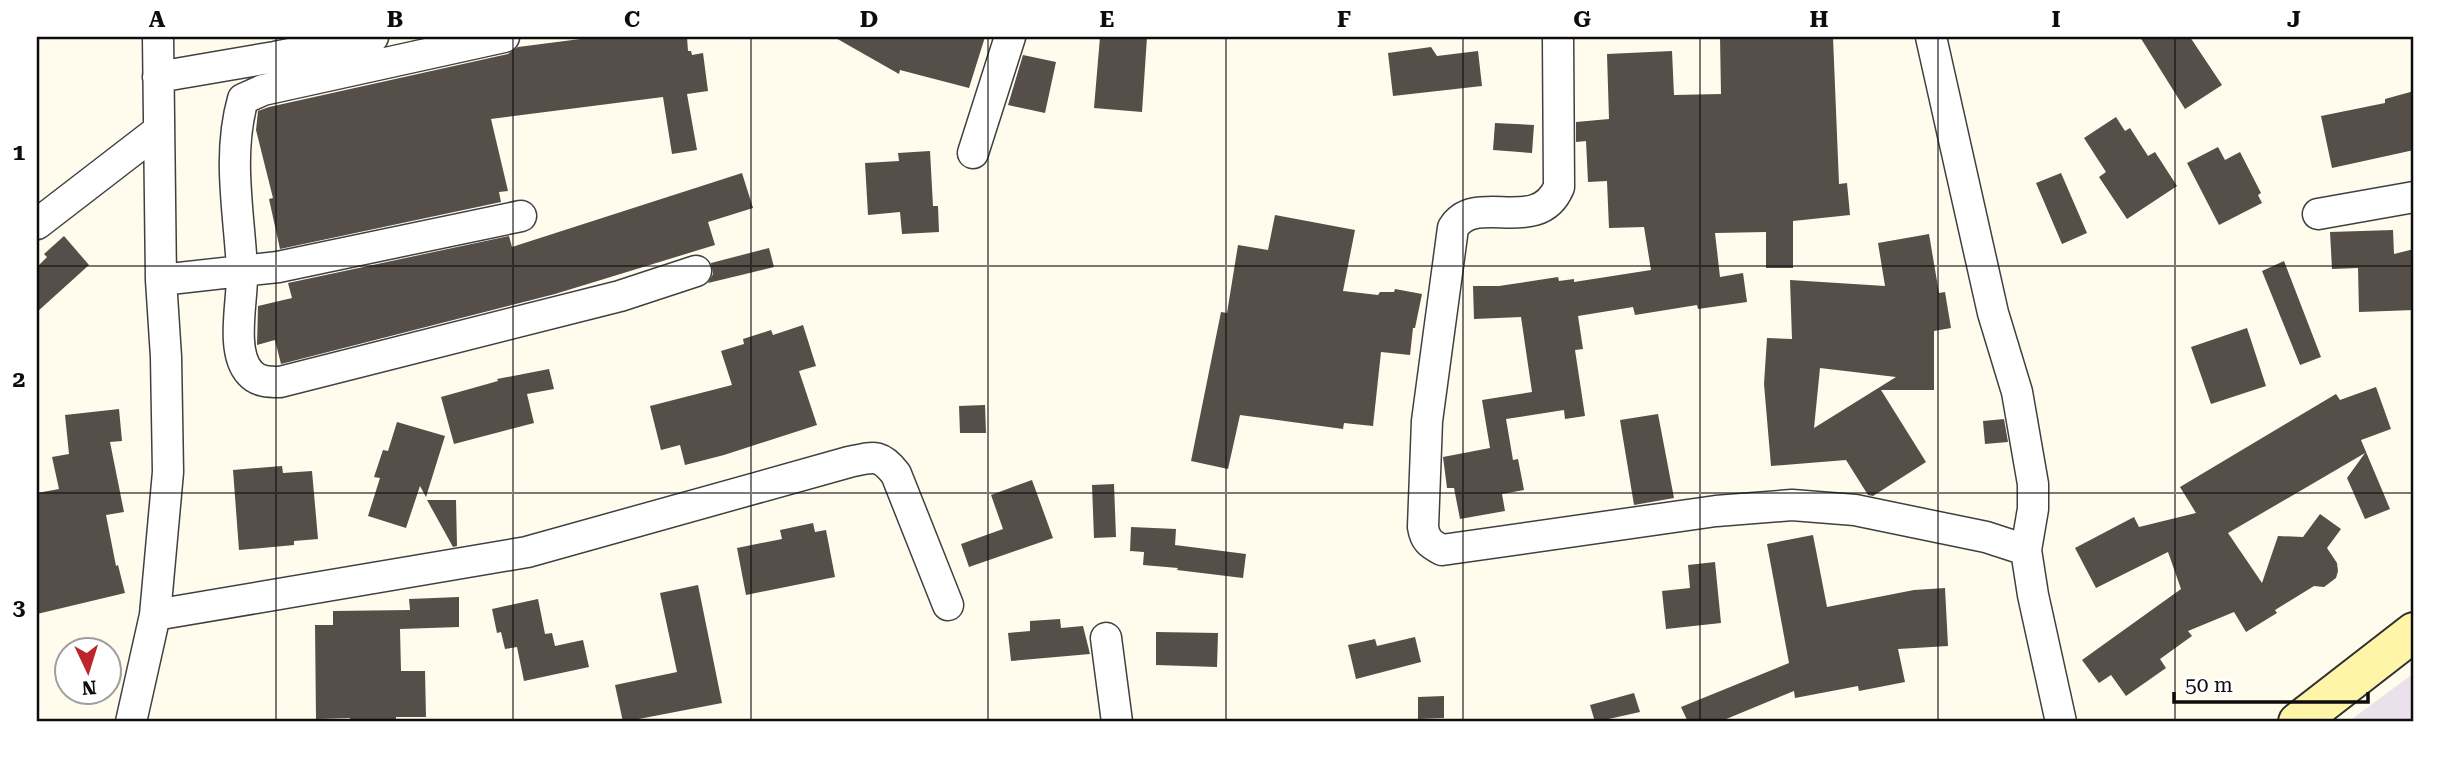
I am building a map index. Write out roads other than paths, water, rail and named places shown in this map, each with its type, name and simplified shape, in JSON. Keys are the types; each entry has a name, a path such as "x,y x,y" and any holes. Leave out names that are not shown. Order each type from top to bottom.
{"main road":[{"path":"2298,722 2414,632"}],"street":[{"path":"131,722 155,615 168,472 166,357 161,280 158,37"},
{"path":"158,77 275,58 373,37"},
{"path":"504,37 263,90 243,99 236,123 234,186 243,272 238,315 242,354 249,373 264,382 279,382 620,296 696,271"},
{"path":"973,153 1010,37"},
{"path":"1558,37 1559,187 1555,198 1535,211 1469,214 1458,220 1453,228 1427,421 1423,527 1424,537 1430,544 1442,551 1716,512 1792,505 1855,510 1986,537 2026,550"},
{"path":"1931,37 1993,313 2017,392 2033,484 2033,509 2026,550 2033,595 2061,722"},
{"path":"37,224 159,130"},
{"path":"2318,214 2414,197"},
{"path":"161,280 278,267 521,216"},
{"path":"155,615 527,552 849,462 879,457 896,474 948,605"},
{"path":"1106,638 1117,722"}]}
